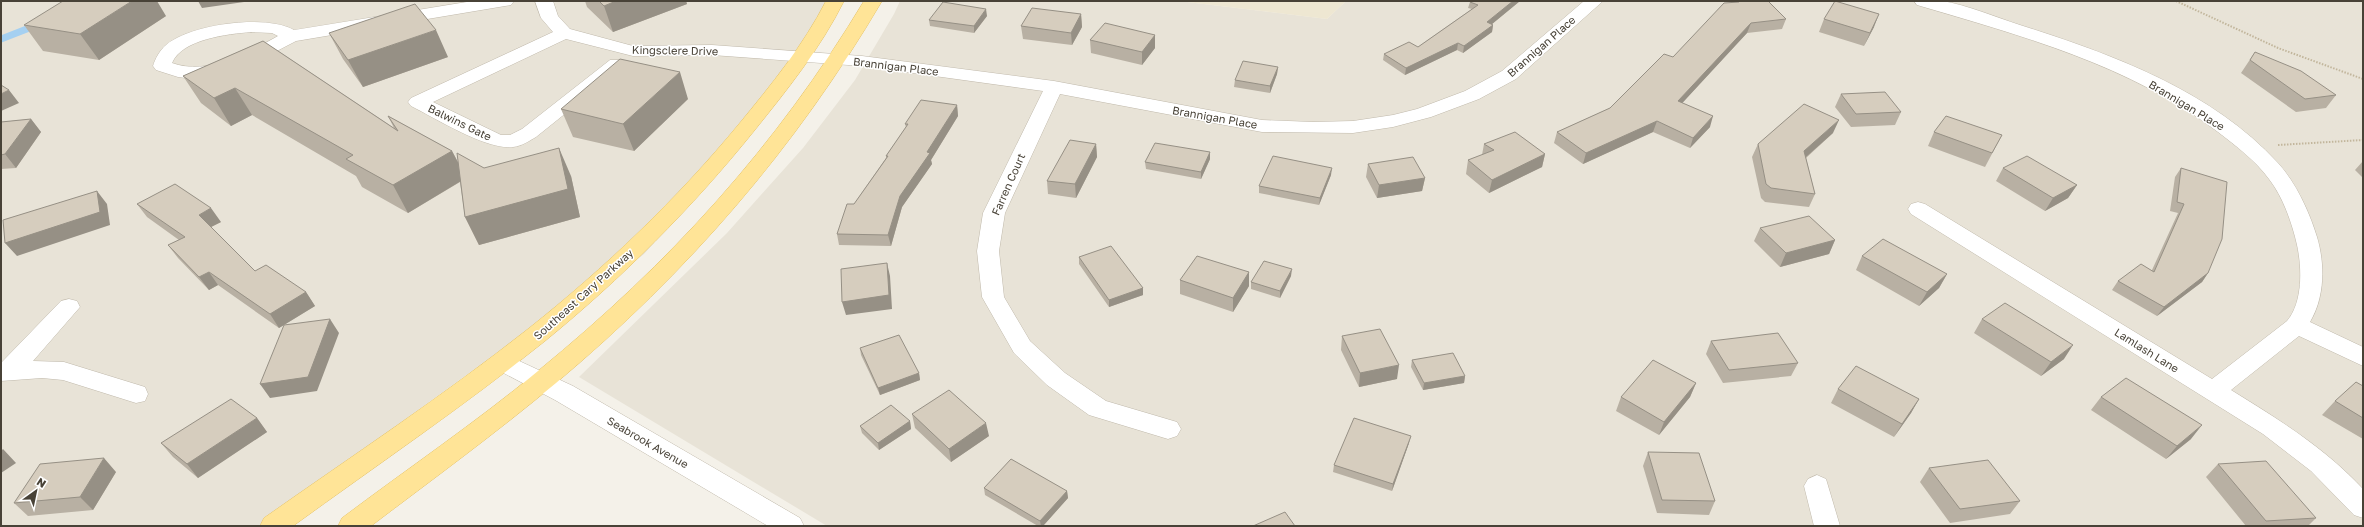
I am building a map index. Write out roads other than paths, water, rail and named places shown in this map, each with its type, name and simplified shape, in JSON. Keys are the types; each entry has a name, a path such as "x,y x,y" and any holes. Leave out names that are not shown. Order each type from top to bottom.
{"main road":[{"name":"Southeast Cary Parkway","path":"273,526 534,338 609,273 679,205 735,142 803,56 835,1"},
{"path":"351,526 574,355 657,278 709,225 804,108 838,59 874,1"}],"street":[{"path":"291,36 275,28 264,27 213,34 188,40 172,49 162,66 174,72 208,72 263,52 291,36 505,1"},
{"path":"544,1 550,18 564,33"},
{"name":"Brannigan Place","path":"803,56 960,73 1054,87 1262,126 1333,128 1393,121 1455,102 1491,85 1515,70 1594,1"},
{"name":"Brannigan Place","path":"1923,1 2056,43 2124,70 2195,107 2247,146 2279,178 2291,198 2306,235 2310,252 2311,278 2307,300 2297,325"},
{"name":"Balwins Gate","path":"564,33 418,102 498,141 514,141 529,133 633,51"},
{"name":"Kingsclere Drive","path":"564,33 633,51 712,50 803,56"},
{"name":"Farren Court","path":"1054,87 994,213 988,251 993,297 1022,347 1056,379 1098,408 1168,430"},
{"name":"Lamlash Lane","path":"1918,209 2213,391 2322,465 2363,507"},
{"path":"5,372 69,307"},
{"path":"2213,391 2297,325 2363,357"},
{"name":"Seabrook Avenue","path":"502,362 541,381 791,526"},
{"path":"5,372 42,369 64,371 136,394"},
{"path":"1817,486 1827,526"}],"waterway":[{"path":"1,39 37,25"}]}
